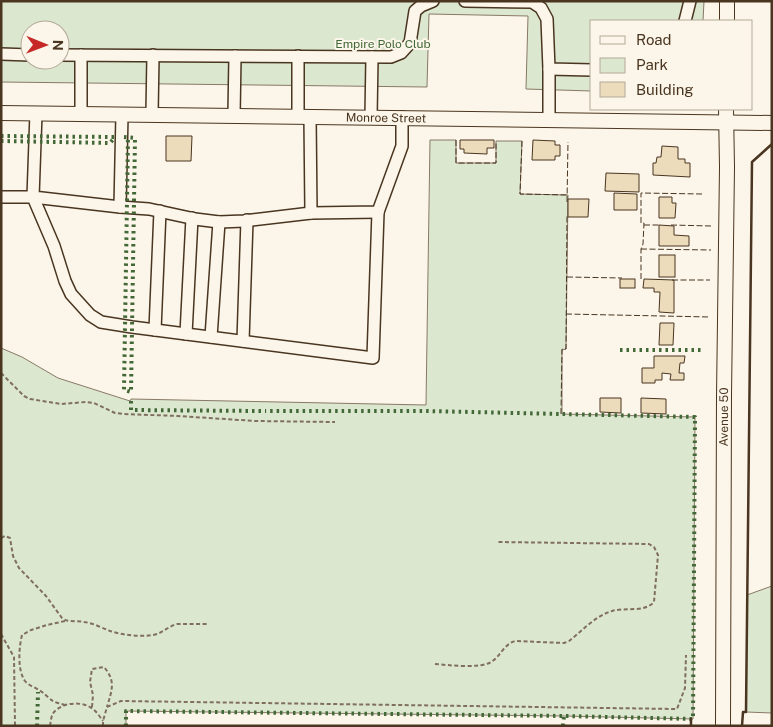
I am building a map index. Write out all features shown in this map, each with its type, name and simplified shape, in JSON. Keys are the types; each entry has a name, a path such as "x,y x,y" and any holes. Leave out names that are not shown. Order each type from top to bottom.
{"main road":[{"path":"727,1 727,20"},
{"name":"Monroe Street","path":"1,112 549,119 726,115 772,123"},
{"name":"Avenue 50","path":"723,726 726,115"}],"lane":[{"path":"70,55 391,57 401,53 410,43 415,11 433,1"},
{"path":"465,1 532,2 541,8 547,19 549,119"},
{"path":"685,20 690,1"},
{"path":"1,54 20,55"},
{"path":"81,55 81,114"},
{"path":"152,114 153,55"},
{"path":"234,115 235,56"},
{"path":"298,56 312,213"},
{"path":"371,117 372,57"},
{"path":"549,69 590,70"},
{"path":"36,113 33,197 54,246 64,281 71,294 90,315 101,322 373,358 378,212 402,146 402,117"},
{"path":"120,207 122,114"},
{"path":"1,197 33,197 149,209 219,222 312,213 378,212"},
{"path":"155,330 160,211"},
{"path":"186,334 192,218"},
{"path":"243,341 247,220"},
{"path":"211,337 219,222"}],"path":[{"path":"1,373 24,396 30,399 61,404 94,403 115,413 255,422 335,422"},
{"path":"1,538 5,536 10,538 13,556 19,568 46,596 65,621"},
{"path":"435,664 485,665 499,656 510,642 564,643 598,617 619,609 648,607 654,602 658,555 654,547 649,544 497,542"},
{"path":"103,721 92,707 52,702 42,691 26,682 20,668 22,635 31,630 65,621 86,622 112,631 143,636 156,635 177,624 209,624"},
{"path":"1,634 14,657 15,726"},
{"path":"107,707 121,701 676,709 685,688 686,654"},
{"path":"92,707 93,695 90,682 92,669 104,667 111,675 112,690 103,726"},
{"path":"50,726 51,718 56,710 65,705"}],"green space":[{"name":"Empire Polo Club","path":"1,1 704,1 703,20 590,20 590,91 526,89 528,16 429,14 427,87 1,82"},
{"path":"430,140 456,140 456,163 496,163 496,141 522,141 520,194 568,195 566,349 562,350 562,414 695,417 693,719 126,711 126,726 1,726 1,348 22,357 58,378 130,401 131,399 426,405"},
{"path":"772,586 772,713 746,712 747,595"}],"building":[{"path":"166,136 192,136 191,161 166,161"},
{"path":"460,140 494,140 494,148 487,148 487,154 464,153 464,149 460,149"},
{"path":"533,140 555,141 555,145 560,145 560,156 555,156 555,160 532,160"},
{"path":"662,146 678,147 678,159 685,159 685,163 690,163 690,177 653,175 653,163 656,163 657,157 661,157"},
{"path":"606,173 639,174 639,192 605,191"},
{"path":"614,193 637,194 637,210 614,210"},
{"path":"659,197 672,197 672,203 676,203 675,218 659,218"},
{"path":"568,199 589,199 588,217 568,217"},
{"path":"659,225 674,226 674,235 689,236 689,246 659,246"},
{"path":"659,255 675,255 675,277 659,277"},
{"path":"620,279 635,279 635,288 620,288"},
{"path":"644,279 674,280 674,313 659,312 660,292 654,292 654,288 643,288"},
{"path":"660,323 674,323 673,345 659,345"},
{"path":"654,356 685,356 684,363 680,363 679,373 684,373 684,380 670,380 671,374 662,373 662,380 655,380 655,383 642,383 642,368 654,368"},
{"path":"600,398 621,398 621,413 600,412"},
{"path":"641,398 666,399 666,414 641,413"}],"hedge":[{"path":"1,136 115,137"},
{"path":"1,141 110,143 115,137"},
{"path":"124,137 135,138 131,392 124,390 128,137"},
{"path":"620,350 701,350"},
{"path":"131,401 131,410 261,411"},
{"path":"126,726 126,711 693,719 695,417 426,411 265,411"},
{"path":"37,726 38,692"},
{"path":"563,726 564,716"}],"fence":[{"path":"456,140 456,163 496,163 496,141"},
{"path":"522,141 520,194 568,195"},
{"path":"567,202 568,142"},
{"path":"641,279 641,249 644,223 641,223 641,193 702,194"},
{"path":"561,414 562,349 566,349 567,215"},
{"path":"644,225 661,225"},
{"path":"671,225 711,226"},
{"path":"641,249 711,250"},
{"path":"567,277 622,278"},
{"path":"672,280 710,280"},
{"path":"566,314 710,317"}],"wall":[{"path":"742,726 743,712 746,712 752,162 772,144"},
{"path":"691,719 691,726"}]}
